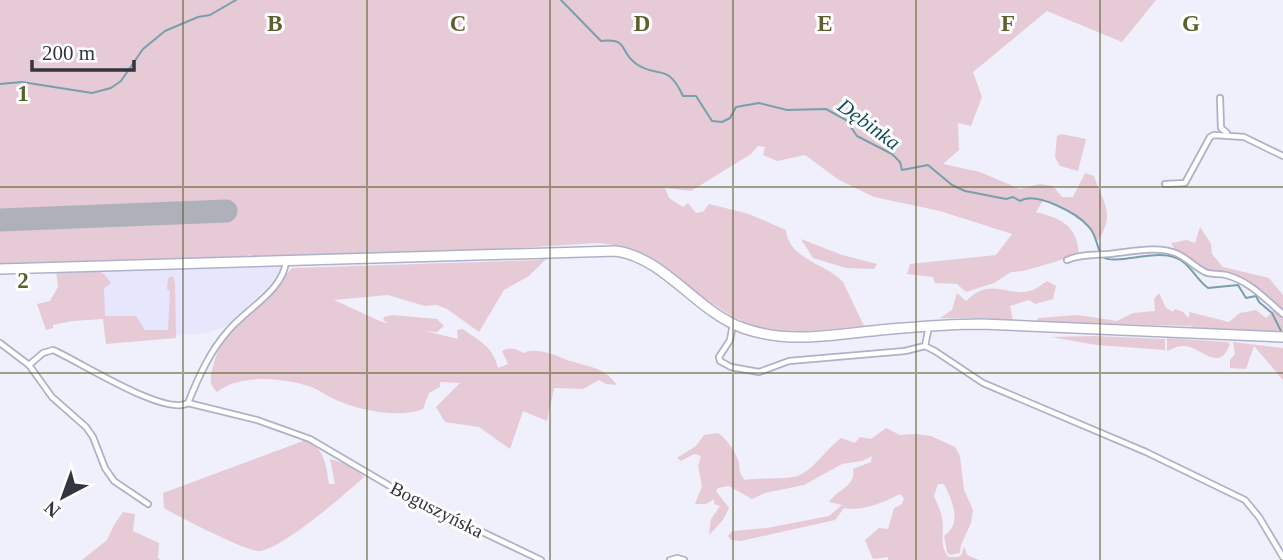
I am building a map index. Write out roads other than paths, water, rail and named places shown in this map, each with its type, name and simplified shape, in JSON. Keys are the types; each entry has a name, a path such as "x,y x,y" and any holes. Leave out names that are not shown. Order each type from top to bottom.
{"highway":[{"path":"0,269 616,250 634,254 652,264 689,295 733,324 754,331 812,339 929,326 989,324 1282,339"}],"street":[{"path":"1220,98 1221,128 1231,135"},
{"path":"1165,184 1185,183 1210,137 1214,135 1244,138 1283,156"},
{"path":"1067,260 1136,252 1175,252 1202,271 1245,283 1283,314"},
{"path":"188,403 205,365 227,332 277,282 285,269 286,260"},
{"path":"733,324 730,340 720,354 720,361 731,367 755,372 765,371 789,361 905,351 925,346 983,383 1154,456 1244,500 1259,517 1283,557"},
{"path":"925,346 929,326"},
{"path":"0,343 29,365 52,397 77,418 93,437 105,468 114,481 148,504"},
{"name":"Boguszyńska","path":"29,365 43,353 53,350 132,391 177,407 188,403 257,420 301,435 407,496 541,560"},
{"path":"670,560 684,560"}],"waterway":[{"name":"Dębinka","path":"0,84 22,82 92,93 111,88 121,81 143,49 165,31 198,17 210,15 236,0"},
{"name":"Dębinka","path":"561,0 601,41 620,43 635,63 672,78 683,96 696,96 712,121 722,122 730,118 736,107 759,103 787,110 826,109 846,120 857,136 892,154 900,162 902,170 928,165 952,185 965,191 1006,199 1013,197 1020,201 1036,199 1066,210 1091,229 1100,253"},
{"name":"Dębinka","path":"1102,257 1116,259 1165,255 1180,259 1208,288 1238,285 1246,298 1256,296 1272,313 1282,333"}]}
